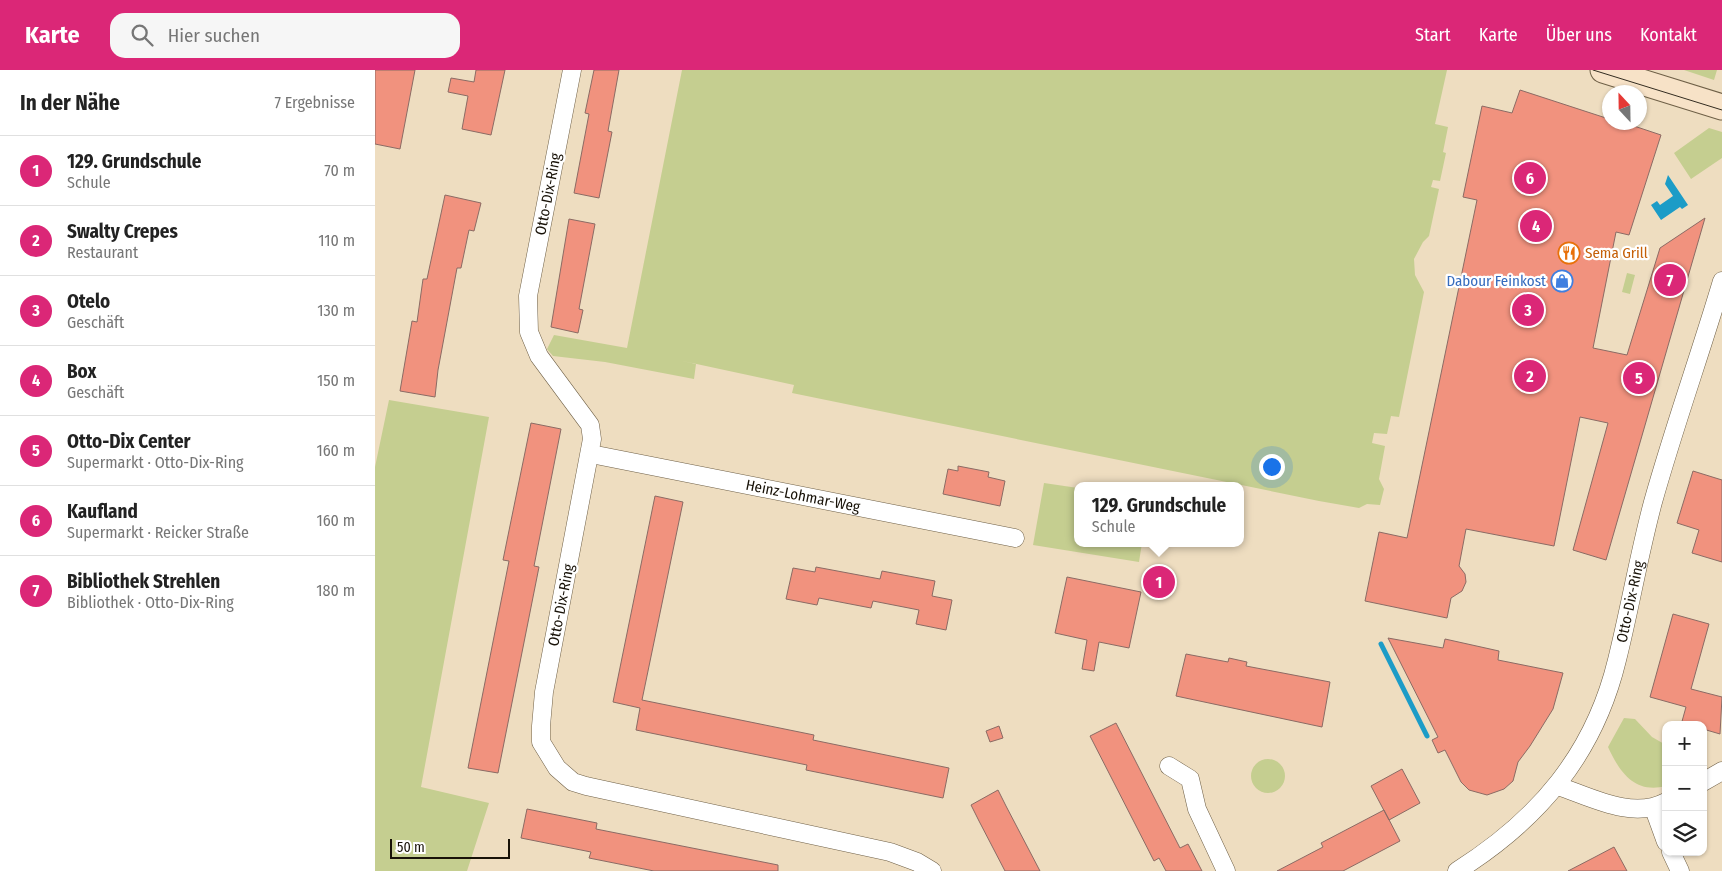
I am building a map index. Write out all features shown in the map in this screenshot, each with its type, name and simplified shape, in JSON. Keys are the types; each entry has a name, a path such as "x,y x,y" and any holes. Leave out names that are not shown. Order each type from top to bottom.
{"street":[{"name":"Otto-Dix-Ring","path":"572,70 529,296 528,314 529,332 539,356 590,425 592,438 591,454 542,707 541,742 557,768 573,782 890,852 917,862 932,871"},
{"path":"1603,70 1722,107"},
{"name":"Otto-Dix-Ring","path":"1457,871 1522,824 1558,786 1585,743 1617,662 1653,502 1722,281"},
{"name":"Heinz-Lohmar-Weg","path":"591,454 1015,538"},
{"path":"1169,766 1190,779 1197,809 1226,871"},
{"path":"1707,780 1722,771"},
{"path":"1558,786 1623,808 1642,810 1660,806"},
{"path":"1673,856 1680,871"}],"green space":[{"path":"682,70 1447,70 1435,124 1448,127 1443,152 1446,153 1440,181 1433,180 1431,187 1439,189 1429,236 1423,242 1414,259 1415,275 1424,292 1399,417 1391,416 1387,434 1374,433 1372,443 1385,446 1379,479 1384,489 1380,505 1367,504 1359,508 1319,501 1244,486 1244,482 1226,482 792,393 794,385 678,360 696,364 694,379 605,362 553,356 547,349 554,335 627,348"},
{"path":"1684,70 1717,70 1714,80"},
{"path":"1709,128 1722,132 1722,158 1691,179 1674,153"},
{"path":"1627,273 1635,275 1630,294 1622,292"},
{"path":"389,400 489,417 421,787 489,803 467,871 375,871 375,467"},
{"path":"1044,483 1074,487 1074,547 1141,547 1139,562 1033,545"},
{"path":"1624,718 1635,719 1652,737 1662,743 1662,787 1646,787 1630,779 1623,773 1608,747"},
{"path":"1268,759 1275,760 1280,764 1284,769 1284,783 1280,788 1275,792 1268,793 1261,792 1256,788 1252,783 1251,776 1252,769 1256,764 1261,760"}],"water":[{"path":"1668,175 1688,205 1682,209 1680,207 1661,220 1651,205 1657,201 1660,205 1673,196 1665,184"}],"building":[{"path":"375,70 415,70 400,149 375,144"},
{"path":"476,70 505,70 491,135 462,129 468,96 448,92 451,78 474,82"},
{"path":"594,70 619,70 608,131 612,132 599,198 574,193 589,114 585,113"},
{"path":"1520,90 1602,117 1602,130 1646,130 1661,135 1629,235 1616,232 1593,348 1627,355 1660,248 1705,218 1606,560 1573,550 1608,423 1580,417 1554,546 1466,529 1459,566 1465,574 1466,582 1462,591 1451,598 1447,618 1365,601 1379,532 1407,538 1477,200 1463,197 1482,106 1512,113"},
{"path":"445,195 481,203 474,231 469,230 461,268 457,268 438,370 435,397 400,391 412,321 417,322 423,279 427,279"},
{"path":"569,219 595,224 579,309 583,310 578,333 551,327"},
{"path":"531,423 561,429 534,566 539,567 498,773 468,768 509,561 503,560"},
{"path":"958,466 989,472 988,477 1005,481 1000,506 943,494 948,469 958,471"},
{"path":"1693,471 1722,480 1722,562 1692,553 1699,530 1677,523"},
{"path":"655,496 683,502 642,700 814,735 813,740 949,768 943,798 806,770 807,765 636,730 640,708 613,702"},
{"path":"816,567 880,579 882,571 935,581 932,596 952,600 946,630 916,624 919,610 873,601 871,608 819,598 817,605 786,599 793,568 815,572"},
{"path":"1067,577 1141,592 1129,648 1099,642 1094,671 1082,669 1087,640 1055,633"},
{"path":"1673,614 1709,624 1691,689 1722,697 1720,734 1707,730 1707,721 1682,721 1686,707 1650,697"},
{"path":"1388,638 1443,648 1445,639 1499,651 1498,660 1563,673 1553,709 1518,762 1513,781 1504,789 1487,795 1469,790 1461,782 1445,750 1438,753 1432,740 1438,737"},
{"path":"1186,654 1228,662 1229,658 1247,662 1246,666 1330,682 1322,727 1176,696"},
{"path":"1116,723 1180,848 1188,844 1202,871 1166,871 1159,858 1154,861 1090,736"},
{"path":"999,726 1003,738 990,742 986,731"},
{"path":"1402,769 1420,803 1389,820 1371,786"},
{"path":"998,790 1040,871 1005,871 979,821 971,805"},
{"path":"527,809 597,823 596,829 778,865 778,871 654,871 589,858 591,852 521,838"},
{"path":"1384,810 1400,841 1343,871 1277,871 1323,847 1321,843"},
{"path":"1614,847 1627,871 1568,871 1595,857"}],"waterway":[{"path":"1381,644 1427,736"}],"tram line":[{"path":"1593,70 1722,110"}],"place":[{"name":"Kaufland","path":"1530,178"},
{"name":"Box","path":"1536,226"},
{"name":"Sema Grill","path":"1569,253"},
{"name":"Bibliothek Strehlen","path":"1670,280"},
{"name":"Dabour Feinkost","path":"1562,281"},
{"name":"Otelo","path":"1528,310"},
{"name":"Swalty Crepes","path":"1530,376"},
{"name":"Otto-Dix Center","path":"1639,378"},
{"name":"129. Grundschule","path":"1159,582"}]}
